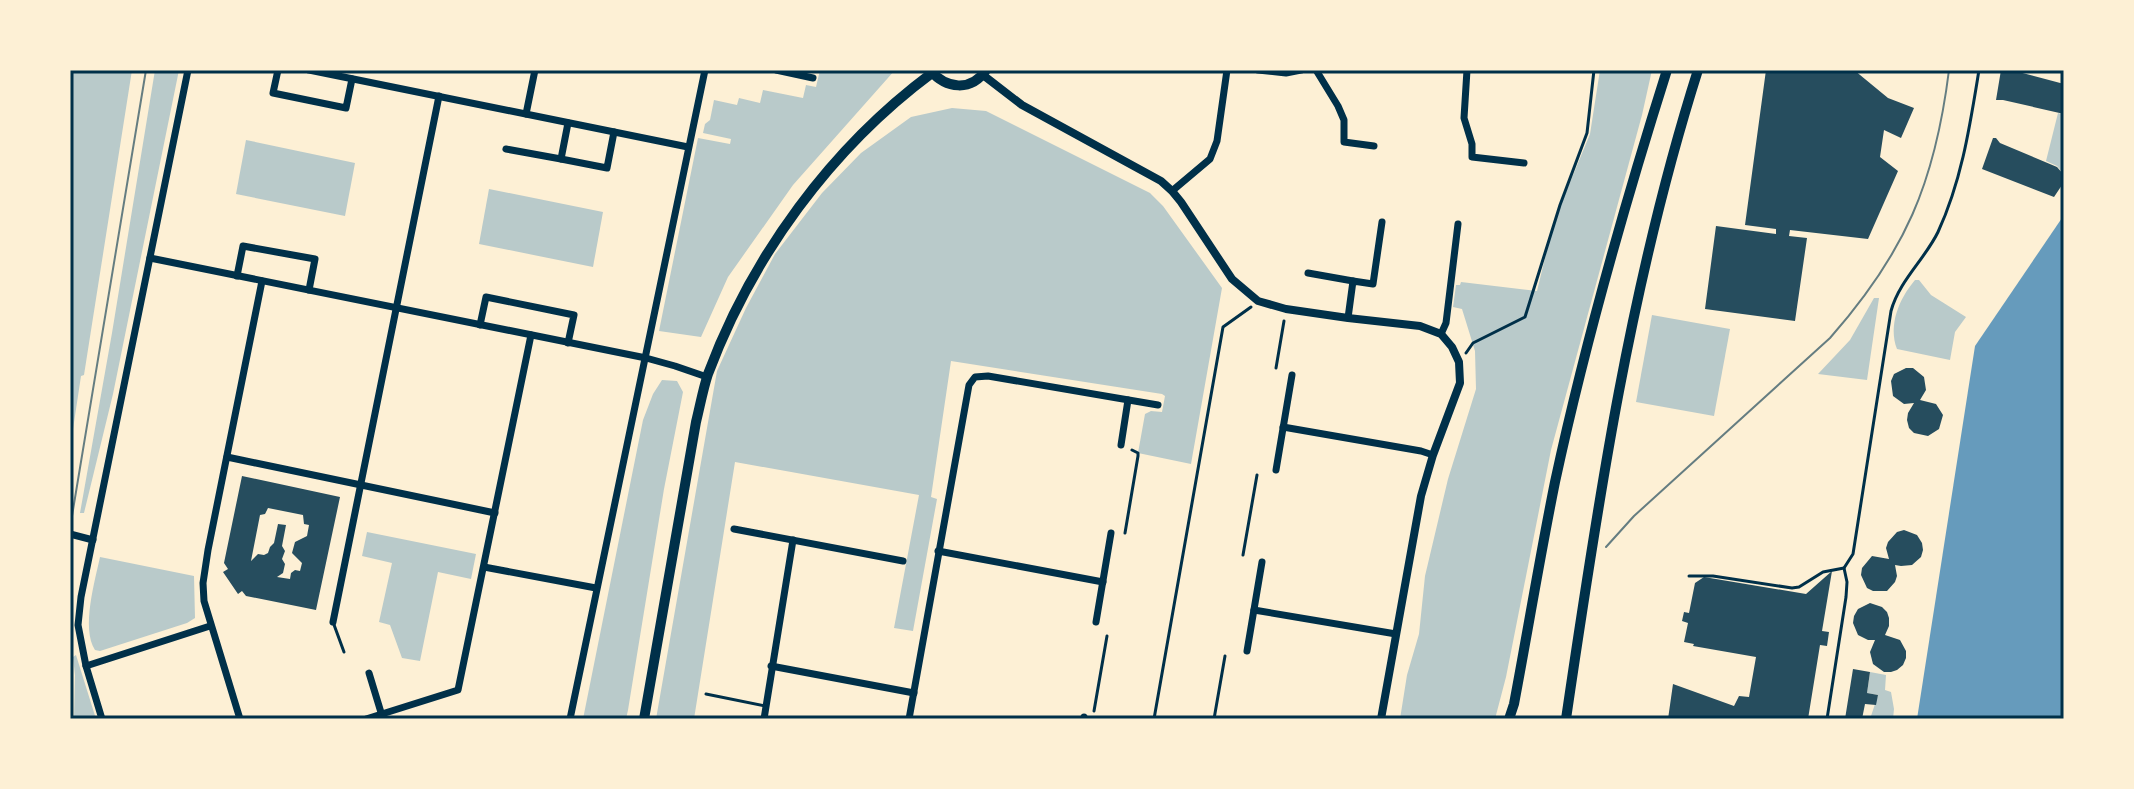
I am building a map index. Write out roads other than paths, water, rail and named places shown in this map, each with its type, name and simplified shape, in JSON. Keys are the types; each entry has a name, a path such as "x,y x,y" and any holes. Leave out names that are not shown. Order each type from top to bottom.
{"main road":[{"path":"1509,719 1576,392 1667,70"},
{"path":"1566,719 1593,534 1617,400 1651,240 1698,70"},
{"path":"644,719 696,422 707,377 735,314 792,216 849,146 931,71 940,81 963,86 984,73"}],"street":[{"path":"102,719 78,625 81,597 188,70"},
{"path":"278,70 273,93 346,108 352,79"},
{"path":"309,70 688,147"},
{"path":"526,114 535,70"},
{"path":"570,719 705,70"},
{"path":"778,70 813,78"},
{"path":"1172,191 1210,159 1217,141 1227,70"},
{"path":"1258,70 1286,73 1301,70"},
{"path":"1316,70 1344,120 1344,142 1374,146"},
{"path":"1467,70 1464,118 1472,144 1472,157 1524,163"},
{"path":"984,73 1022,105 1147,173 1172,191 1232,279 1258,301 1286,309 1420,326 1441,334 1452,347 1459,362 1460,383 1421,496 1381,719"},
{"path":"333,622 439,96"},
{"path":"561,159 568,123"},
{"path":"506,149 607,168 614,132"},
{"path":"1308,273 1373,284 1382,222"},
{"path":"1441,334 1446,323 1458,224"},
{"path":"237,276 243,246 315,259 309,290"},
{"path":"150,258 646,358 707,377"},
{"path":"240,719 210,626 203,583 262,281"},
{"path":"1348,318 1353,281"},
{"path":"480,325 486,297 574,315 568,343"},
{"path":"366,719 458,690 531,335"},
{"path":"1276,470 1292,375"},
{"path":"909,719 966,397 975,377 988,376 1158,405"},
{"path":"1121,445 1128,400"},
{"path":"1283,427 1433,455"},
{"path":"227,457 495,513"},
{"path":"734,529 903,561"},
{"path":"1096,622 1111,533"},
{"path":"72,535 93,540"},
{"path":"764,719 793,540"},
{"path":"938,551 1103,582"},
{"path":"1247,651 1262,562"},
{"path":"484,567 596,588"},
{"path":"1254,610 1396,634"},
{"path":"86,666 210,626"},
{"path":"771,666 914,693"},
{"path":"369,673 382,716"}],"lane":[{"path":"1827,719 1846,597 1844,568 1853,554 1893,301 1934,241 1953,197 1979,70"},
{"path":"1689,576 1713,576 1792,588 1823,572 1844,568"},
{"path":"333,622 344,652"},
{"path":"706,694 766,706"}],"water":[{"path":"2064,215 2064,719 1917,719 1975,346"}],"tram line":[{"path":"70,528 146,70"},
{"path":"1606,547 1634,516 1830,338 1856,307 1897,246 1925,182 1935,148 1949,70"}]}
